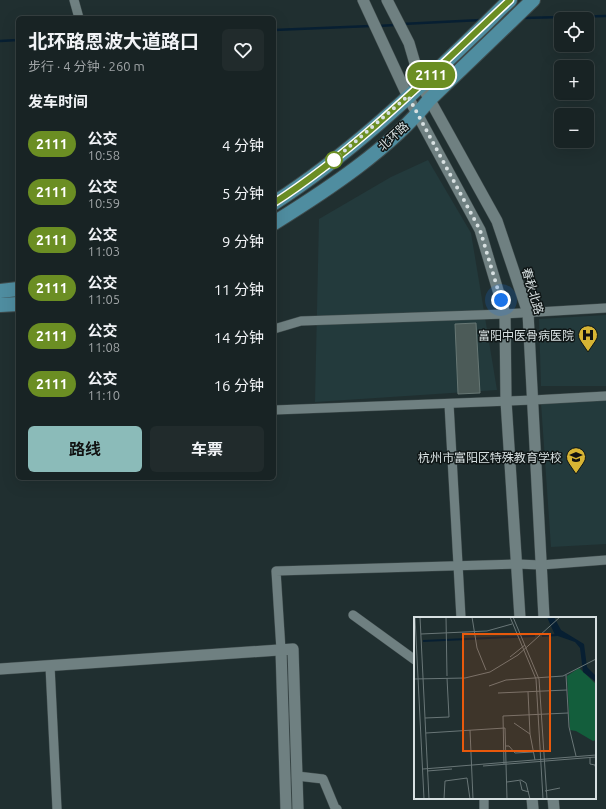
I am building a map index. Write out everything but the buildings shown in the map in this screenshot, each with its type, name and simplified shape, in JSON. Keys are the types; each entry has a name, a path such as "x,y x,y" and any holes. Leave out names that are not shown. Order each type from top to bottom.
{"main road":[{"name":"北环路","path":"276,202 296,189 339,157 408,96 506,3"},
{"name":"北环路","path":"276,222 334,183 382,147 418,114 430,100 529,4"},
{"path":"0,291 16,289"},
{"path":"0,306 16,304"}],"street":[{"path":"74,0 78,16"},
{"path":"364,3 408,96 480,230 505,314 506,401 520,617"},
{"name":"春秋北路","path":"388,3 409,43 421,84 497,221 528,313 544,617"},
{"path":"276,328 302,321 505,314 606,308"},
{"path":"276,410 449,404 606,396"},
{"path":"449,404 461,617"},
{"path":"286,809 281,650 276,571 517,564 541,565 606,560"},
{"path":"353,615 414,659"},
{"path":"0,670 293,649 298,809"},
{"path":"50,666 57,809"},
{"path":"297,776 323,779 335,808 337,809"},
{"path":"532,799 533,809"},
{"path":"553,799 554,809"}],"shaded area":[{"path":"428,160 471,233 497,390 315,402 319,219 391,177"},
{"path":"606,315 606,386 541,386 539,319"},
{"name":"杭州市富阳区特殊教育学校","path":"606,400 606,544 551,547 541,403"}],"waterway":[{"path":"522,18 606,16"},
{"path":"402,24 481,20"},
{"path":"378,26 395,25"},
{"path":"276,30 371,26"},
{"path":"0,41 16,40"}],"bus line":[{"name":"2111","path":"276,202 296,189 339,157 408,96 510,0"}],"place":[{"name":"富阳中医骨病医院","path":"588,352"},
{"name":"杭州市富阳区特殊教育学校","path":"576,474"}],"route":[{"path":"334,160 408,96 480,230 501,300"}]}
